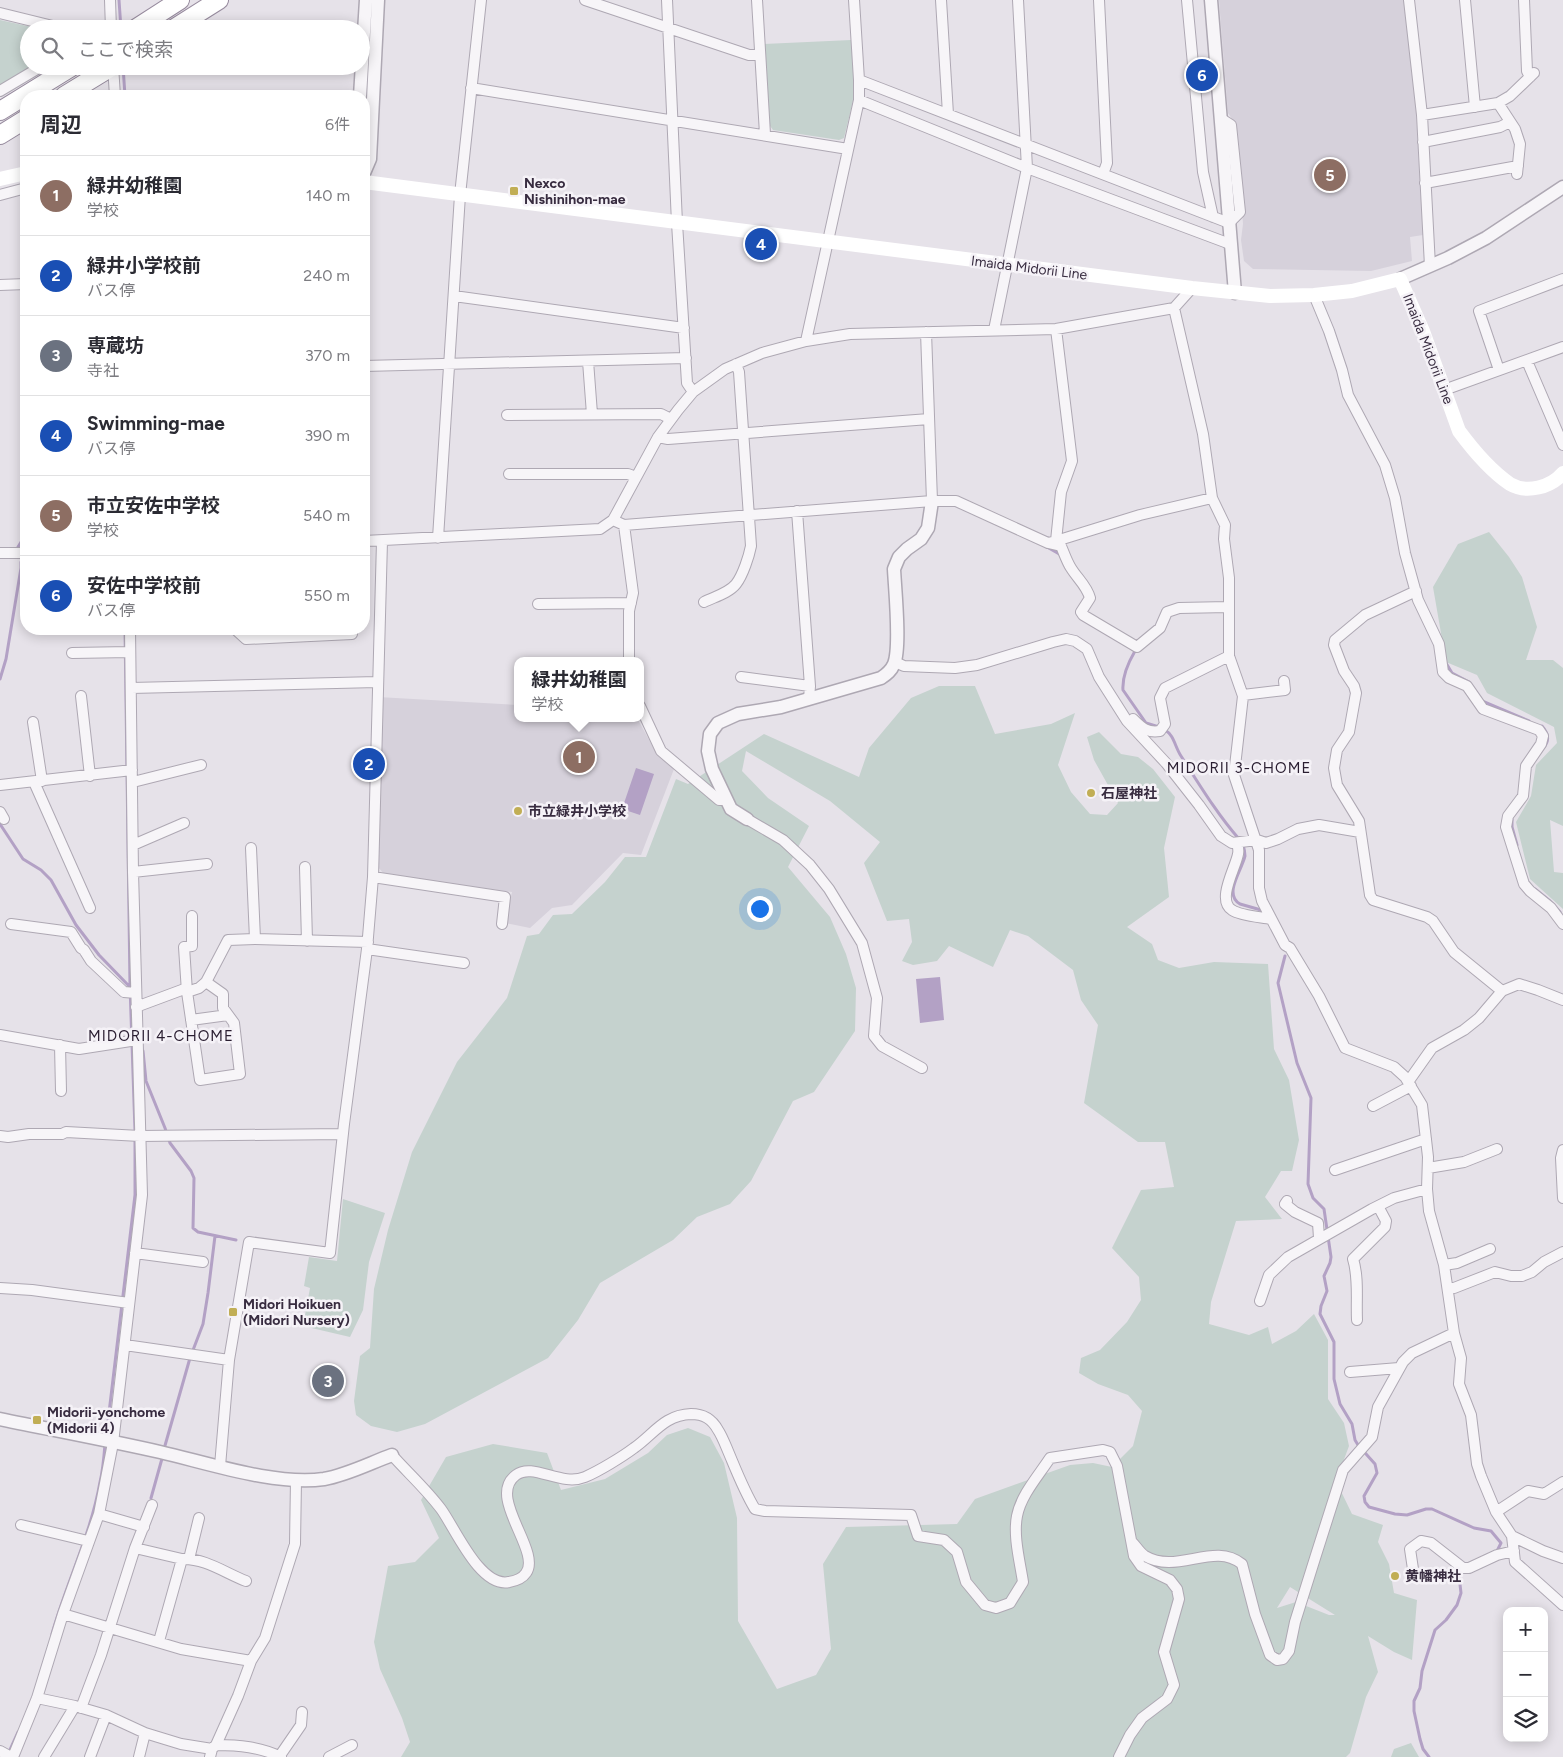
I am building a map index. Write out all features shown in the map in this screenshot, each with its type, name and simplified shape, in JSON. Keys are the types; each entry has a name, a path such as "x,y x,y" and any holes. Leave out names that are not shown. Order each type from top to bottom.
{"highway":[{"path":"149,20 180,0"},
{"path":"187,20 219,0"},
{"path":"33,90 58,75"},
{"path":"74,90 98,75"},
{"path":"0,110 20,98"},
{"path":"0,136 20,123"}],"main road":[{"path":"0,179 20,174"},
{"name":"Imaida Midorii Line","path":"370,183 1235,293 1270,296 1314,295 1352,291 1400,279 1423,331 1459,431 1470,445 1498,474 1512,485 1530,488 1543,487 1557,480 1563,473"}],"street":[{"path":"109,20 110,0"},
{"path":"365,20 366,0"},
{"path":"370,159 378,0"},
{"path":"438,538 460,195 481,0"},
{"path":"585,0 749,55 760,54"},
{"path":"667,0 677,223 687,383 693,392"},
{"path":"757,0 765,134"},
{"path":"806,341 859,100 860,80 854,0"},
{"path":"941,0 948,114"},
{"path":"994,330 1027,168 1018,0"},
{"path":"1099,0 1106,163 1103,174"},
{"path":"1187,0 1203,172 1213,217"},
{"path":"1211,0 1235,293"},
{"path":"1409,0 1422,115 1430,266"},
{"path":"1465,0 1475,107"},
{"path":"1422,115 1498,103 1510,96 1532,75 1527,71 1524,0"},
{"path":"0,13 28,20"},
{"path":"0,91 27,75"},
{"path":"114,75 115,90"},
{"path":"360,90 361,75"},
{"path":"860,80 1229,223"},
{"path":"471,88 765,134 848,149"},
{"path":"859,100 1027,168 1230,244"},
{"path":"1426,182 1517,170 1520,144 1515,129 1498,103"},
{"path":"1423,142 1500,127 1510,122"},
{"path":"1400,279 1486,238 1563,187"},
{"path":"0,195 20,190"},
{"path":"1499,370 1479,311 1563,279"},
{"path":"0,285 20,284"},
{"path":"370,541 600,530 613,520 658,438 693,392 725,369 762,353 806,341 850,334 1056,329 1174,308 1192,288"},
{"path":"1314,295 1342,370 1348,395 1385,465 1395,498 1405,553 1418,600 1439,644 1443,672 1449,678 1467,686 1483,709 1539,730 1543,736 1542,744 1526,766 1523,796 1508,816 1506,827 1524,884 1551,908 1563,924"},
{"path":"454,296 684,328"},
{"path":"1174,308 1203,434 1212,498 1225,525 1224,539 1229,578 1228,656 1243,695 1234,775 1260,850 1262,901 1285,945 1290,948 1319,996 1345,1048 1394,1067 1409,1084 1422,1105 1428,1168 1429,1211 1444,1265 1454,1333 1461,1358 1459,1384 1471,1415 1477,1464 1496,1512 1512,1536 1515,1562 1563,1605"},
{"path":"1052,542 1061,492 1072,461 1056,329"},
{"path":"922,1068 882,1046 874,1036 877,998 862,943 829,889 810,865 783,840 731,809 712,769 708,751 710,734 718,723 738,714 781,707 881,678 890,671 895,662 897,647 894,569 899,557 921,539 928,528 932,501 926,332"},
{"path":"1444,390 1563,347"},
{"path":"370,366 686,358"},
{"path":"588,361 592,414"},
{"path":"1527,361 1563,445"},
{"path":"704,602 728,590 736,583 750,556 751,546 739,372 736,364"},
{"path":"506,415 661,414 671,419"},
{"path":"658,438 668,439 929,419"},
{"path":"509,474 628,474 636,477"},
{"path":"1052,542 1140,515 1212,498"},
{"path":"613,520 624,525 932,501 956,501 1061,546 1070,568 1084,585 1090,598 1081,612 1083,615 1137,647 1160,628 1167,612 1179,608 1228,607"},
{"path":"797,511 810,686 809,699"},
{"path":"624,525 633,593 629,611 629,657"},
{"path":"220,1466 229,1360 249,1242 330,1253 367,946 373,877 382,541"},
{"path":"0,553 20,553"},
{"path":"1416,591 1366,615 1335,640 1334,645 1344,671 1354,686 1356,693 1349,732 1337,750 1334,768 1337,785 1359,821 1370,895 1373,900 1427,917 1433,921 1454,952 1502,992"},
{"path":"538,604 631,603"},
{"path":"0,1751 12,1757 37,1698 63,1614 99,1514 113,1443 125,1345 142,1195 133,872 130,635"},
{"path":"242,635 246,639 256,635"},
{"path":"895,662 904,666 955,668 977,665 1066,639 1075,641 1086,648 1099,677 1127,721 1166,763 1221,836 1232,843 1257,840 1266,843 1298,829 1319,825 1360,832"},
{"path":"72,652 130,652"},
{"path":"1112,699 1141,727 1151,732 1160,731 1165,724 1160,698 1165,688 1228,656"},
{"path":"741,677 810,686"},
{"path":"1243,695 1285,690 1284,681"},
{"path":"131,688 377,682"},
{"path":"81,696 90,776"},
{"path":"644,715 661,751 719,800 727,800"},
{"path":"33,722 38,782 90,908"},
{"path":"133,782 201,766"},
{"path":"0,785 132,770"},
{"path":"133,845 184,823"},
{"path":"1237,843 1239,852 1228,879 1228,906 1231,910 1237,912 1272,919"},
{"path":"251,848 255,939"},
{"path":"133,872 206,864"},
{"path":"306,867 307,941"},
{"path":"373,877 505,897 502,924"},
{"path":"192,916 192,946 184,947 187,990 200,1080 240,1074 234,1023 223,1008 223,994 206,982"},
{"path":"12,924 71,932 80,948 84,950 91,961 124,992 136,993"},
{"path":"136,1007 187,990 199,988 206,982 228,940 307,941 367,946 464,963"},
{"path":"1373,1106 1409,1084 1432,1048 1464,1030 1479,1018 1502,992 1519,984 1563,1000"},
{"path":"191,1020 228,1015"},
{"path":"0,1035 79,1049 137,1040"},
{"path":"60,1046 61,1091"},
{"path":"0,1136 62,1134 66,1132 140,1136 343,1134"},
{"path":"1335,1170 1426,1139"},
{"path":"1428,1168 1464,1162 1496,1149"},
{"path":"1563,1150 1561,1158 1563,1198"},
{"path":"1260,1302 1269,1275 1288,1257 1319,1238 1394,1198 1427,1189"},
{"path":"1287,1201 1285,1204 1295,1212 1318,1223 1319,1238"},
{"path":"1358,1320 1356,1287 1358,1273 1354,1259 1385,1227 1386,1221 1378,1206"},
{"path":"1444,1265 1490,1249"},
{"path":"1448,1288 1454,1288 1495,1272 1511,1276 1522,1276 1532,1272 1544,1262 1563,1252"},
{"path":"135,1253 204,1262"},
{"path":"0,1288 32,1290 129,1303"},
{"path":"1132,1541 1143,1555 1156,1561 1187,1561 1220,1554 1242,1564 1255,1614 1270,1655 1277,1660 1283,1658 1289,1651 1295,1622 1343,1470 1372,1437 1378,1407 1399,1368 1412,1353 1454,1333"},
{"path":"125,1345 229,1360"},
{"path":"1350,1372 1399,1368"},
{"path":"0,1419 264,1476 296,1480 324,1479 346,1473 392,1455 441,1509 468,1553 489,1578 503,1584 516,1581 526,1573 530,1562 506,1497 509,1482 517,1474 531,1470 570,1480 584,1478 634,1449 664,1422 678,1414 696,1414 710,1418 720,1432 748,1498 755,1509 765,1511 911,1515 918,1536 944,1540 957,1552 966,1582 985,1605 996,1608 1010,1603 1023,1582 1017,1543 1017,1516 1025,1495 1050,1458 1103,1450 1110,1452 1117,1466 1134,1556 1141,1566 1170,1580 1177,1589 1179,1599 1164,1652 1174,1685 1167,1699 1142,1718 1130,1735 1119,1757"},
{"path":"213,1750 238,1696 251,1661 265,1638 295,1544 296,1480"},
{"path":"1496,1512 1528,1491 1544,1494 1563,1482"},
{"path":"44,1757 78,1707 110,1627 135,1548 152,1505"},
{"path":"99,1514 144,1527"},
{"path":"158,1641 199,1518"},
{"path":"20,1525 88,1542"},
{"path":"1512,1536 1563,1558"},
{"path":"1413,1569 1409,1554 1410,1549 1421,1541 1431,1542 1463,1568 1469,1568 1497,1555 1514,1551"},
{"path":"135,1548 219,1568 228,1574 246,1581"},
{"path":"63,1614 181,1649 251,1661"},
{"path":"37,1698 78,1707 106,1716 145,1733 181,1744 213,1750 245,1746 265,1750 280,1757 302,1726 302,1712"},
{"path":"90,1757 106,1716"},
{"path":"139,1757 145,1733"},
{"path":"328,1757 352,1746"}],"shaded area":[{"path":"1219,0 1404,0 1416,112 1423,235 1410,237 1412,261 1371,271 1253,269 1244,261 1241,240 1243,224 1236,125 1228,113"},
{"path":"0,20 20,24 20,75 22,75 0,88"},
{"path":"851,40 855,78 854,97 844,138 839,140 773,130 768,123 764,44"},
{"path":"1489,532 1522,577 1537,627 1526,660 1553,660 1563,668 1563,826 1550,820 1554,872 1563,873 1563,909 1530,879 1516,822 1531,796 1536,765 1557,743 1554,727 1487,693 1477,675 1446,662 1433,587 1458,544"},
{"path":"939,686 975,686 995,734 1051,724 1075,713 1058,765 1071,792 1090,814 1107,815 1118,803 1094,760 1087,737 1099,732 1121,754 1138,757 1153,769 1175,797 1164,848 1169,897 1127,927 1152,944 1158,960 1179,968 1214,962 1268,964 1274,1049 1289,1080 1299,1140 1292,1171 1281,1171 1265,1197 1282,1219 1236,1221 1211,1302 1209,1324 1249,1335 1268,1327 1272,1344 1296,1331 1314,1314 1328,1340 1328,1399 1344,1423 1349,1446 1336,1481 1352,1514 1383,1525 1378,1542 1389,1564 1394,1593 1417,1600 1412,1660 1394,1652 1368,1636 1378,1672 1366,1697 1350,1753 1346,1757 401,1757 410,1742 402,1718 380,1669 374,1642 388,1566 415,1562 439,1538 421,1500 446,1457 493,1444 547,1453 561,1490 605,1479 648,1453 667,1435 688,1428 710,1437 724,1463 737,1518 738,1621 777,1689 816,1675 831,1649 823,1564 846,1527 957,1524 975,1499 1070,1465 1093,1463 1112,1467 1133,1446 1142,1411 1128,1395 1098,1384 1079,1373 1081,1358 1100,1350 1127,1322 1141,1300 1139,1277 1112,1248 1141,1190 1174,1187 1165,1142 1138,1142 1084,1103 1098,1025 1081,1000 1073,970 1028,936 1010,930 993,967 949,946 937,961 913,965 902,961 912,942 909,919 887,921 864,863 880,842 830,801 746,751 742,771 768,798 809,826 788,867 830,917 846,954 856,988 855,1031 814,1092 793,1101 751,1181 730,1204 697,1217 673,1240 600,1283 578,1320 548,1358 425,1424 397,1432 371,1426 356,1415 354,1401 360,1356 370,1348 374,1289 388,1230 412,1152 457,1062 507,998 527,936 539,934 553,915 572,914 605,882 625,857 646,857 676,779 688,784 764,734 859,777 869,748 911,698","holes":["1290,1587 1335,1615 1329,1615 1296,1602 1277,1608"]},
{"name":"市立緑井小学校","path":"378,697 514,705 514,722 639,722 658,756 674,769 641,855 623,853 572,905 552,908 530,928 505,923 512,892 384,874 378,867"},
{"path":"636,768 654,774 640,815 622,809"},
{"path":"940,977 944,1020 920,1023 916,979"},
{"path":"343,1199 385,1213 369,1262 363,1310 350,1337 303,1326 310,1288 304,1286 309,1257 337,1261"},
{"path":"1411,1743 1419,1757 1391,1757 1394,1749"}],"waterway":[{"path":"119,0 120,20"},
{"path":"124,75 125,90"},
{"path":"1047,547 1061,555"},
{"path":"0,679 6,659 20,574"},
{"path":"106,1438 135,1195 125,635"},
{"path":"1132,649 1135,651 1126,670 1123,690 1146,723 1159,727"},
{"path":"1446,663 1452,673 1469,682"},
{"path":"1482,701 1529,721"},
{"path":"1542,726 1548,736 1544,747"},
{"path":"1165,730 1170,735 1208,799 1239,839"},
{"path":"1512,819 1512,827 1517,845"},
{"path":"0,824 23,859 41,870 51,880 76,925 99,955 129,986"},
{"path":"1243,845 1245,856 1233,888 1233,894 1235,900 1240,904 1261,910"},
{"path":"1535,889 1560,912"},
{"path":"1285,956 1278,983 1297,1063 1311,1098 1308,1184 1313,1198 1324,1209 1331,1257 1324,1276 1327,1291 1320,1314 1334,1342 1334,1379 1340,1404 1352,1424 1355,1440 1375,1464 1377,1473 1364,1496 1365,1502 1369,1507 1395,1514 1407,1515 1432,1509 1474,1528 1491,1531 1501,1543 1497,1551"},
{"path":"143,1051 146,1081 170,1143 194,1178 193,1228 198,1232 236,1240"},
{"path":"164,1449 190,1358 203,1324 215,1236"},
{"path":"52,1634 91,1521 102,1473 105,1444"},
{"path":"151,1498 163,1455"},
{"path":"1429,1757 1423,1749 1420,1739 1414,1711 1414,1701 1420,1688 1422,1671 1435,1630 1446,1620 1457,1605 1461,1593 1459,1576"},
{"path":"8,1754 18,1732"}],"place":[{"name":"安佐中学校前","path":"1202,75"},
{"name":"市立安佐中学校","path":"1330,175"},
{"name":"Nexco Nishinihon-mae","path":"514,191"},
{"name":"Swimming-mae","path":"761,244"},
{"name":"緑井幼稚園","path":"579,757"},
{"name":"緑井小学校前","path":"369,764"},
{"name":"石屋神社","path":"1091,793"},
{"name":"市立緑井小学校","path":"518,811"},
{"name":"Midori Hoikuen (Midori Nursery)","path":"233,1312"},
{"name":"専蔵坊","path":"328,1381"},
{"name":"Midorii-yonchome (Midorii 4)","path":"37,1420"},
{"name":"黄幡神社","path":"1395,1576"}],"district":[{"name":"MIDORII 3-CHOME","path":"1239,768"},
{"name":"MIDORII 4-CHOME","path":"161,1036"}]}
